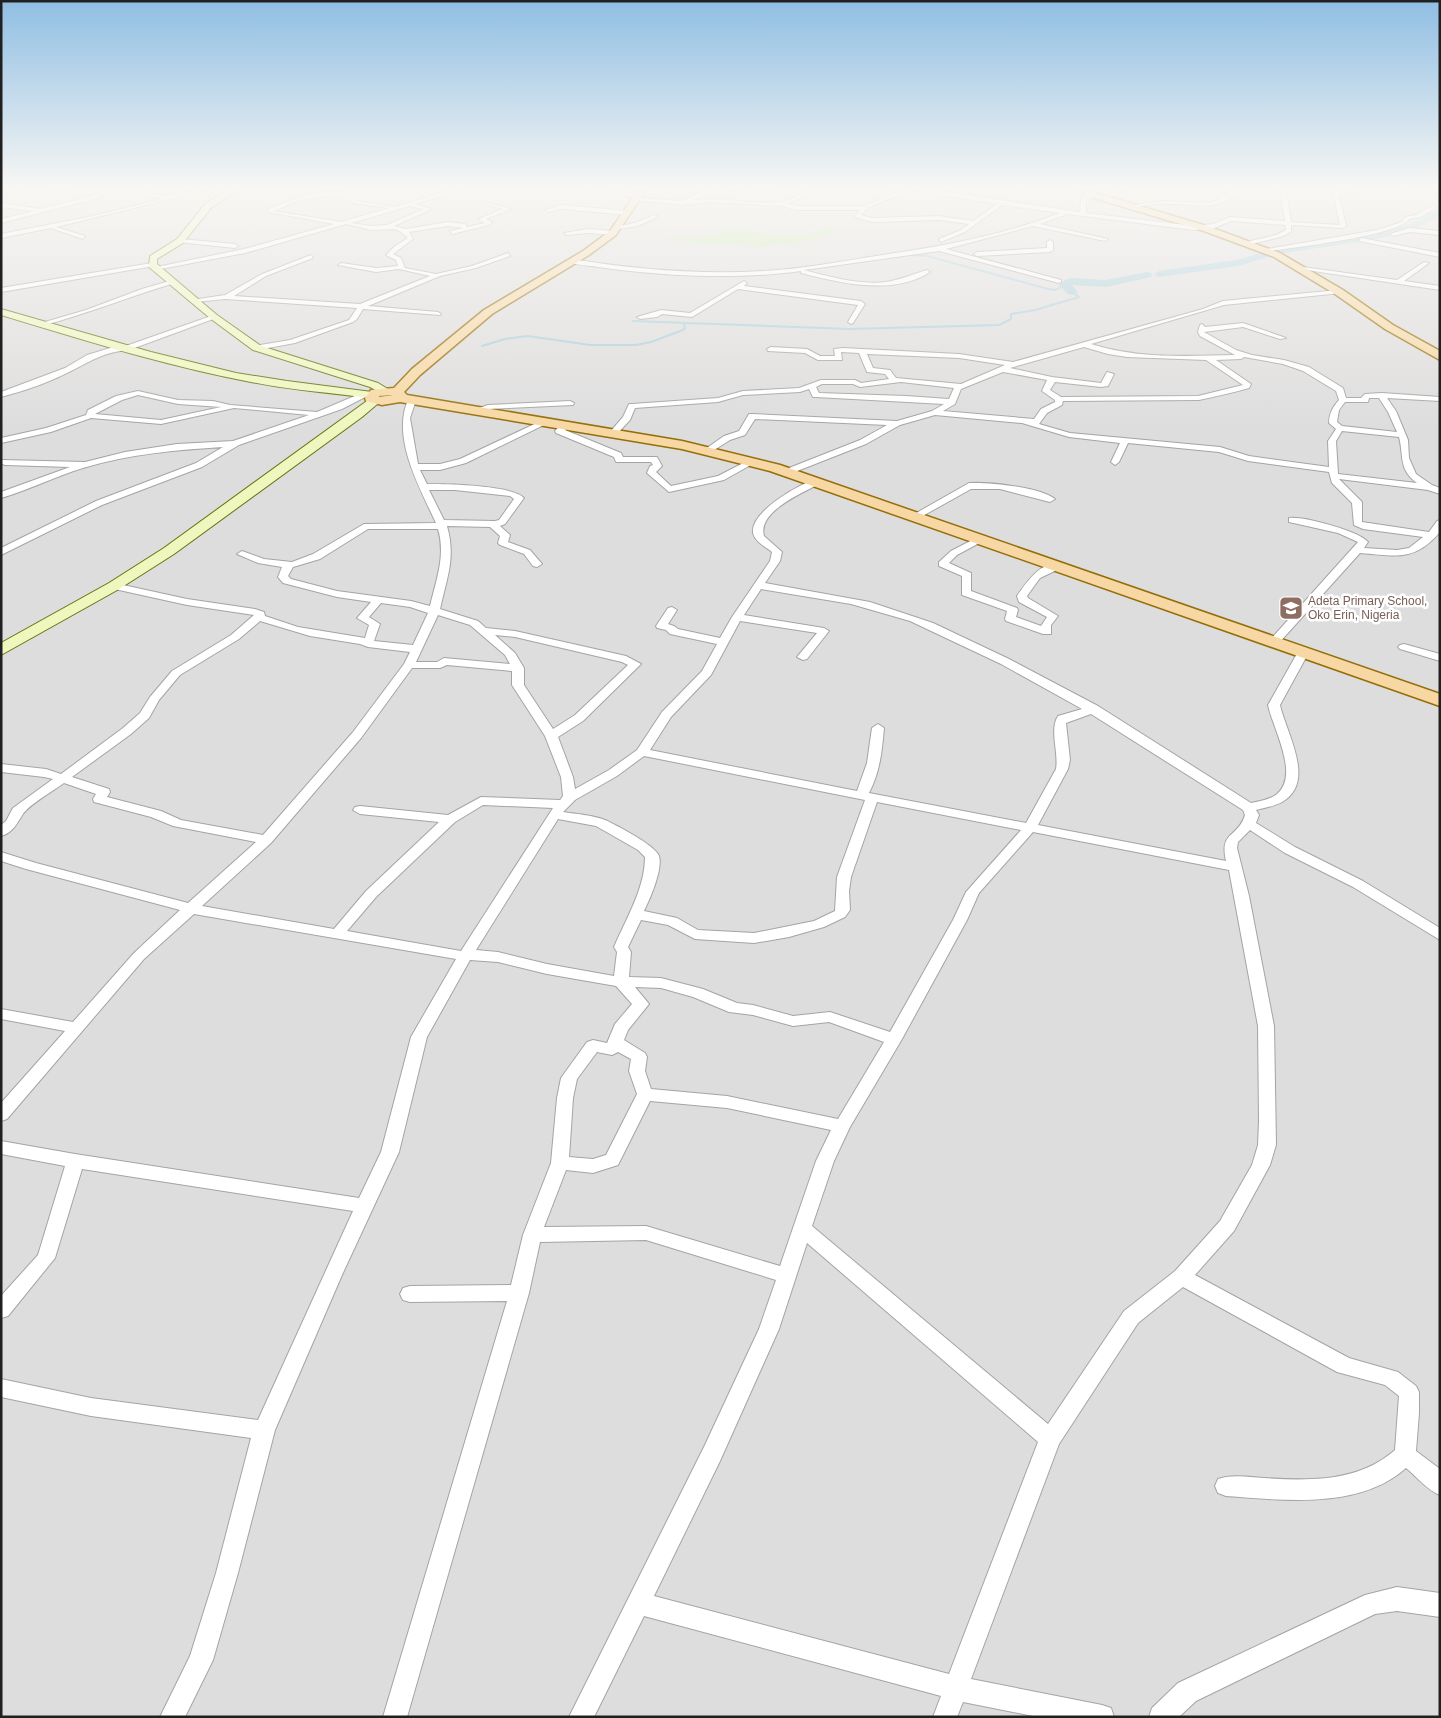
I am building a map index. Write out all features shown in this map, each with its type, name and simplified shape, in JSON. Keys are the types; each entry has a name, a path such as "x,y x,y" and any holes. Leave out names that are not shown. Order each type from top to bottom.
{"main road":[{"path":"387,395 488,312 561,267"},
{"path":"1299,267 1389,327 1440,356"},
{"path":"387,395 614,432 708,450 752,462 916,516 1440,700"}],"street":[{"path":"1,290 146,267"},
{"path":"1,1115 139,956 266,840 357,736 409,665 434,612 447,556 447,543 442,524 414,467 406,418 387,395 374,385 257,348 214,317 155,267"},
{"path":"225,297 264,275 286,267"},
{"path":"356,267 376,270 400,267"},
{"path":"402,267 405,270 436,276"},
{"path":"257,348 275,346 327,330 351,321 355,318 361,306 436,276 473,267"},
{"path":"612,267 724,274 762,273 814,267"},
{"path":"1009,267 1059,280"},
{"path":"1397,283 1420,267"},
{"path":"1303,269 1440,288"},
{"path":"795,270 826,278 882,284 901,281 927,272"},
{"path":"640,317 657,315 661,312 690,316 762,273"},
{"path":"41,324 88,312 144,290 174,282"},
{"path":"737,287 862,304 851,322"},
{"path":"935,414 952,402 958,388 961,386 1014,364 1205,310 1223,303 1238,300 1339,292"},
{"path":"195,300 225,297 361,306 438,314"},
{"path":"1083,344 1115,354 1208,358 1242,356 1206,337 1201,332 1205,310"},
{"path":"1,312 123,348 236,376 346,393 387,395"},
{"path":"1,395 68,370 90,357 123,348 214,317"},
{"path":"1201,330 1243,325 1282,338"},
{"path":"771,348 808,351 813,356 821,358 839,358 837,351 839,350 959,356 1014,364"},
{"path":"869,351 863,353 865,362 870,370 886,372 893,380"},
{"path":"1233,351 1251,357 1284,362 1306,369 1340,390 1343,400"},
{"path":"1052,380 1046,391 1059,399 1130,400 1199,398 1212,393 1232,391 1246,386 1245,383 1208,358"},
{"path":"1001,369 1052,380 1101,385 1104,384 1110,374"},
{"path":"614,432 627,418 632,406 724,399 744,393 800,390 822,382 855,382 860,385 893,380 961,386"},
{"path":"812,387 816,395 906,398 952,402"},
{"path":"90,416 91,412 108,402 138,393 178,402 213,402 234,406 320,414"},
{"path":"1,552 99,504 199,465 236,443 320,414 387,395"},
{"path":"1,650 114,586 169,551 387,395"},
{"path":"1343,400 1365,400 1365,396 1382,395 1440,399"},
{"path":"1382,395 1392,411 1404,440 1405,458 1412,475 1429,487"},
{"path":"786,472 863,442 897,423 935,414 1036,422 1044,411 1059,403 1059,399"},
{"path":"1343,400 1333,414 1333,423 1340,428 1402,435"},
{"path":"477,410 488,407 570,403"},
{"path":"1,441 48,430 90,416 161,422 234,406"},
{"path":"708,450 727,438 742,433 752,416 897,423"},
{"path":"414,467 440,467 463,461 548,421"},
{"path":"1025,422 1070,435 1220,450 1248,458 1429,487 1440,491"},
{"path":"566,424 560,431 574,435 594,447 618,455 619,460 654,459 658,466 653,468 651,473 669,489 721,478 752,462"},
{"path":"1340,428 1332,441 1333,473 1336,481 1357,502 1357,523 1363,526 1432,535"},
{"path":"1115,462 1126,440"},
{"path":"1,495 85,465 125,455 176,447 236,443"},
{"path":"5,462 85,465"},
{"path":"562,805 642,752 666,715 708,673 737,617 775,561 777,552 759,536 757,531 760,521 769,510 783,500 816,482"},
{"path":"916,516 969,486 992,485 1050,499"},
{"path":"242,554 263,563 288,566 309,561 367,526 492,524 502,522 519,498 455,487 424,487"},
{"path":"1274,642 1357,550 1362,542 1360,538 1351,534 1292,520"},
{"path":"1357,550 1397,553 1412,551 1432,535 1440,523"},
{"path":"492,524 505,535 503,543 528,552 537,564"},
{"path":"980,539 954,553 944,564 967,575 966,593 1013,610 1010,619 1048,632 1046,625 1053,616 1023,600 1022,596 1036,576 1057,566"},
{"path":"172,1717 201,1660 227,1573 264,1430 332,1275 390,1152 418,1037 465,956 562,805 567,777 551,736 518,685 518,668 509,653 474,623 411,604 337,594 287,581 283,577 288,566"},
{"path":"758,585 864,604 907,616 1013,664 1094,709 1249,816 1290,850 1358,884 1440,935"},
{"path":"114,586 187,602 256,612 260,614 259,617 274,624 310,632 363,641 368,644 416,649"},
{"path":"368,644 375,624 362,618 378,600"},
{"path":"672,610 661,626 670,628 674,632 725,642"},
{"path":"1,832 12,823 18,811 62,777 127,732 139,721 176,673 235,637 259,617"},
{"path":"737,617 824,631 803,657"},
{"path":"484,631 515,634 626,660 635,664 579,718 551,736"},
{"path":"1404,647 1440,658"},
{"path":"945,1717 1050,1439 1131,1317 1182,1278 1227,1226 1261,1165 1267,1145 1266,1026 1242,896 1230,848 1232,841 1249,816 1282,797 1292,783 1294,770 1274,705 1303,652"},
{"path":"409,665 440,665 444,661 518,668"},
{"path":"581,1717 712,1454 769,1329 826,1161 842,1126 894,1038 960,920 973,892 1031,826 1062,769 1064,760 1060,723 1062,720 1094,709"},
{"path":"636,914 672,921 695,934 754,938 789,932 819,924 840,914 843,910 842,891 844,877 867,796 877,748 878,728"},
{"path":"642,752 1234,866"},
{"path":"1,768 62,777 104,792 99,799 156,814 178,823 266,840"},
{"path":"338,933 371,894 450,819 481,801 562,805 600,823 643,847 652,856 652,867 645,894 622,942 624,952 621,982 641,1004 621,1028 612,1049 594,1046 569,1078 565,1098 560,1163 532,1235 519,1293 395,1717"},
{"path":"360,810 450,819"},
{"path":"1,856 31,866 192,909 465,956 498,957 547,970 621,982 661,983 693,992 735,1008 753,1010 792,1021 830,1017 894,1038"},
{"path":"1,1014 77,1028"},
{"path":"560,1163 593,1166 612,1160 645,1094 637,1071 639,1056 615,1042"},
{"path":"645,1094 727,1102 842,1126"},
{"path":"1,1147 75,1161 364,1206"},
{"path":"1,1310 46,1258 75,1161"},
{"path":"803,1228 1050,1439"},
{"path":"532,1235 646,1234 787,1276"},
{"path":"1182,1278 1344,1366 1391,1378 1408,1392 1409,1414 1405,1455 1398,1463 1382,1474 1340,1486 1296,1490 1226,1486"},
{"path":"410,1294 519,1293"},
{"path":"1,1388 91,1407 264,1430"},
{"path":"1405,1455 1431,1475 1440,1486"},
{"path":"1161,1717 1187,1692 1373,1604 1397,1599 1440,1605"},
{"path":"638,1603 955,1688 1102,1717"}],"shaded area":[{"path":"1,267 1440,267 1440,1717 1,1717"}],"waterway":[{"path":"968,267 1048,289 1055,290 1067,284"},
{"path":"1159,274 1208,267"},
{"path":"1072,292 1065,285 1072,281 1106,284 1147,275"},
{"path":"633,321 849,329 999,325 1011,319 1011,314 1035,310 1079,297 1072,292"},
{"path":"482,346 505,339 528,336 590,345 636,345 651,342 683,330 685,328 684,324"}],"place":[{"name":"Adeta Primary School, Oko Erin, Nigeria","path":"1291,608"}]}
